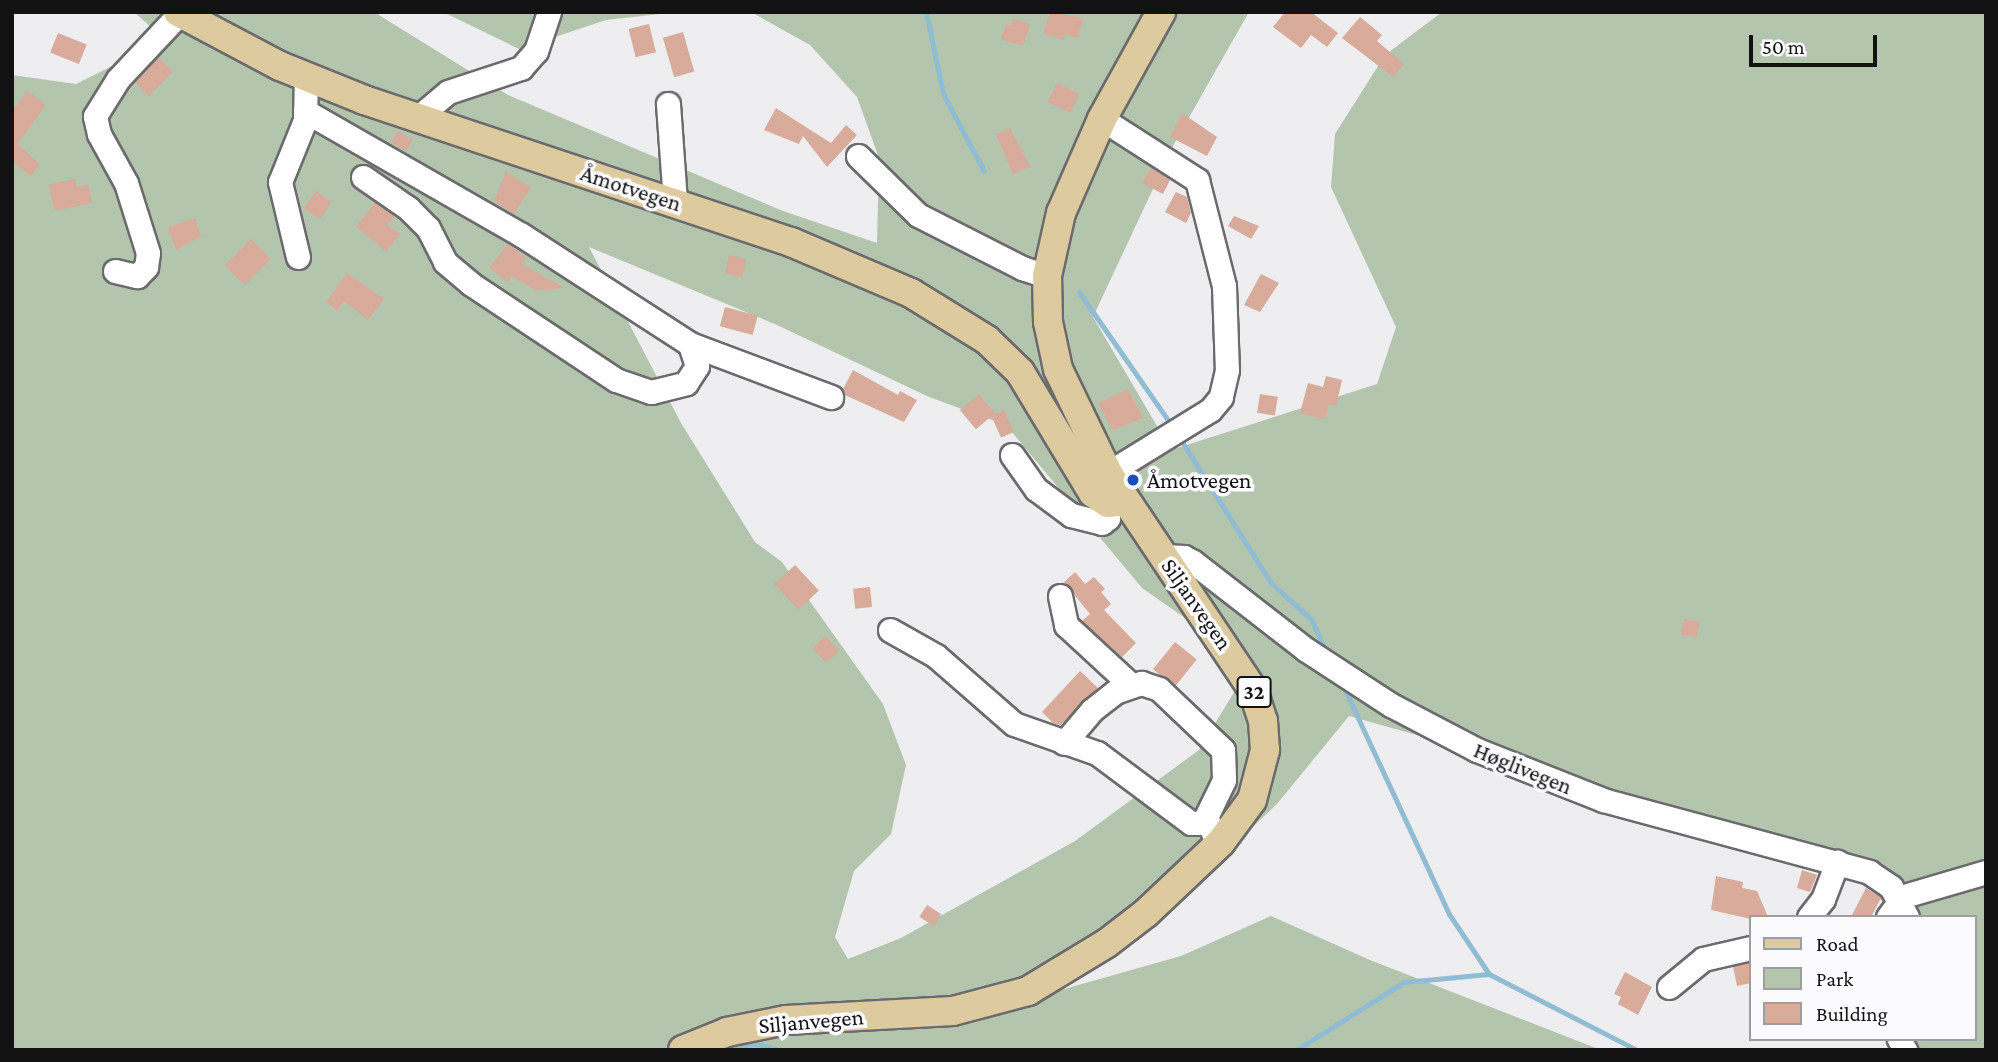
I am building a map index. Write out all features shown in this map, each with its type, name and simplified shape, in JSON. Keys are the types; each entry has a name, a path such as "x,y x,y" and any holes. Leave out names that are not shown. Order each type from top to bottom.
{"main road":[{"name":"Siljanvegen","path":"683,1050 727,1032 786,1020 953,1011 1010,998 1060,974 1107,943 1179,885 1213,833 1259,785 1265,750 1263,720 1232,653 1163,556 1117,502 1108,473 1058,369 1048,322 1046,276 1061,213 1102,120 1161,12"},
{"name":"Åmotvegen","path":"179,13 306,77 417,118 675,202 845,264 911,293 973,330 1020,372 1093,493 1117,502"}],"street":[{"path":"417,118 448,92 521,68 536,51 549,12"},
{"path":"115,271 137,276 146,267 148,253 126,183 99,134 95,117 118,79 179,13"},
{"path":"299,257 280,183 305,111 306,77"},
{"path":"668,104 675,202"},
{"path":"305,111 520,234 690,344 831,397"},
{"path":"1102,120 1196,180 1224,286 1227,370 1221,397 1210,410 1108,473"},
{"path":"858,156 918,215 1022,268 1046,276"},
{"path":"363,177 408,208 428,229 445,262 471,284 616,380 651,392 686,383 697,366 690,344"},
{"path":"1012,455 1036,489 1071,515 1102,523 1117,502"},
{"name":"Høglivegen","path":"1163,556 1184,557 1193,562 1299,645 1410,716 1541,778 1667,818 1837,862 1881,877 1898,911"},
{"path":"1060,596 1066,625 1131,685"},
{"path":"890,630 936,656 1014,724 1113,762 1191,823 1213,833 1224,780 1223,750 1159,689 1147,684 1131,685 1102,701 1064,743"},
{"path":"1811,915 1823,899 1837,862"},
{"path":"1898,911 1922,888 1986,872"},
{"path":"1670,987 1703,959 1750,948"}],"green space":[{"path":"134,12 374,12 508,95 783,211 877,243 879,158 857,97 810,45 751,12 1249,12 1175,142 1093,317 1171,450 1377,384 1396,327 1331,187 1335,134 1385,55 1442,12 1986,12 1986,1050 1894,1050 1898,1041 1977,1041 1977,915 1896,915 1865,884 1590,792 1566,777 1349,716 1277,804 1205,872 1018,1002 1181,956 1271,916 1370,960 1601,1050 12,1050 12,75 76,84 122,61 152,28","holes":["589,247 777,325 929,397 1006,425 1142,588 1251,664 1199,750 1075,841 901,938 848,959 835,937 854,871 891,834 906,765 883,704 782,562 755,542 681,423"]},
{"path":"443,12 678,12 606,20 519,49"}],"building":[{"path":"1050,12 1084,18 1077,38 1065,34 1063,40 1043,33"},
{"path":"1285,12 1311,12 1338,33 1327,47 1311,35 1301,48 1273,27"},
{"path":"1360,17 1382,35 1377,41 1404,64 1393,77 1342,38"},
{"path":"1013,18 1030,24 1023,46 1001,39 1006,24 1011,25"},
{"path":"649,24 656,52 636,57 629,29"},
{"path":"683,32 694,71 674,77 663,38"},
{"path":"58,33 87,45 79,64 50,52"},
{"path":"158,57 173,72 149,96 134,81"},
{"path":"1057,83 1079,94 1070,113 1048,102"},
{"path":"27,91 46,105 17,144 40,164 31,176 12,162 12,111"},
{"path":"776,108 831,143 846,125 857,135 827,167 803,136 799,144 764,130"},
{"path":"1182,113 1217,137 1207,156 1170,137"},
{"path":"1010,128 1030,166 1013,174 996,134"},
{"path":"398,131 413,140 406,151 391,142"},
{"path":"1151,167 1170,180 1163,194 1142,183"},
{"path":"506,172 531,187 514,214 494,201"},
{"path":"75,179 77,187 89,185 92,203 54,211 49,184"},
{"path":"316,191 332,202 320,219 304,208"},
{"path":"1176,192 1187,197 1191,213 1186,223 1165,212"},
{"path":"375,202 395,216 387,225 400,234 386,251 356,227"},
{"path":"1234,216 1259,226 1251,239 1228,226"},
{"path":"195,218 201,236 176,250 168,227"},
{"path":"251,239 271,259 245,285 225,265"},
{"path":"508,243 526,258 521,264 565,288 535,290 512,276 508,282 489,268"},
{"path":"729,255 747,259 742,278 725,274"},
{"path":"347,273 384,299 368,320 344,301 337,311 326,302"},
{"path":"1261,274 1279,283 1260,312 1244,305"},
{"path":"725,307 758,316 753,335 720,326"},
{"path":"853,370 898,395 900,391 917,400 904,422 845,395 843,389"},
{"path":"1326,376 1342,380 1336,406 1329,404 1325,419 1300,413 1308,383 1323,387"},
{"path":"1128,389 1143,418 1113,430 1098,403"},
{"path":"979,394 995,413 976,429 960,410"},
{"path":"1260,394 1278,397 1275,416 1257,413"},
{"path":"1004,410 1014,432 1001,438 991,416"},
{"path":"795,565 819,591 798,610 775,584"},
{"path":"1075,572 1085,584 1094,577 1105,589 1101,592 1111,604 1104,610 1136,643 1122,657 1082,621 1090,614 1064,582"},
{"path":"870,587 872,607 855,609 853,589"},
{"path":"1684,619 1700,622 1697,638 1681,635"},
{"path":"825,636 839,650 826,663 812,649"},
{"path":"1175,642 1197,660 1175,687 1153,669"},
{"path":"1080,671 1098,688 1061,725 1053,723 1042,712"},
{"path":"1802,870 1817,875 1810,892 1797,888"},
{"path":"1716,876 1743,882 1742,888 1757,891 1767,915 1750,915 1750,919 1711,910"},
{"path":"1866,888 1881,898 1872,915 1852,915"},
{"path":"927,905 941,914 934,926 919,917"},
{"path":"1750,962 1750,983 1737,986 1733,966"},
{"path":"1625,972 1652,987 1638,1015 1618,1004 1621,997 1614,994"}],"waterway":[{"path":"926,12 943,94 984,171"},
{"path":"1079,292 1172,426"},
{"path":"1179,437 1271,583 1311,619 1327,653"},
{"path":"1296,1050 1404,982 1489,974 1449,914 1342,683"},
{"path":"1489,974 1637,1050"},
{"path":"731,1050 752,1043 781,1050"}],"place":[{"name":"Åmotvegen","path":"1133,480"}]}
